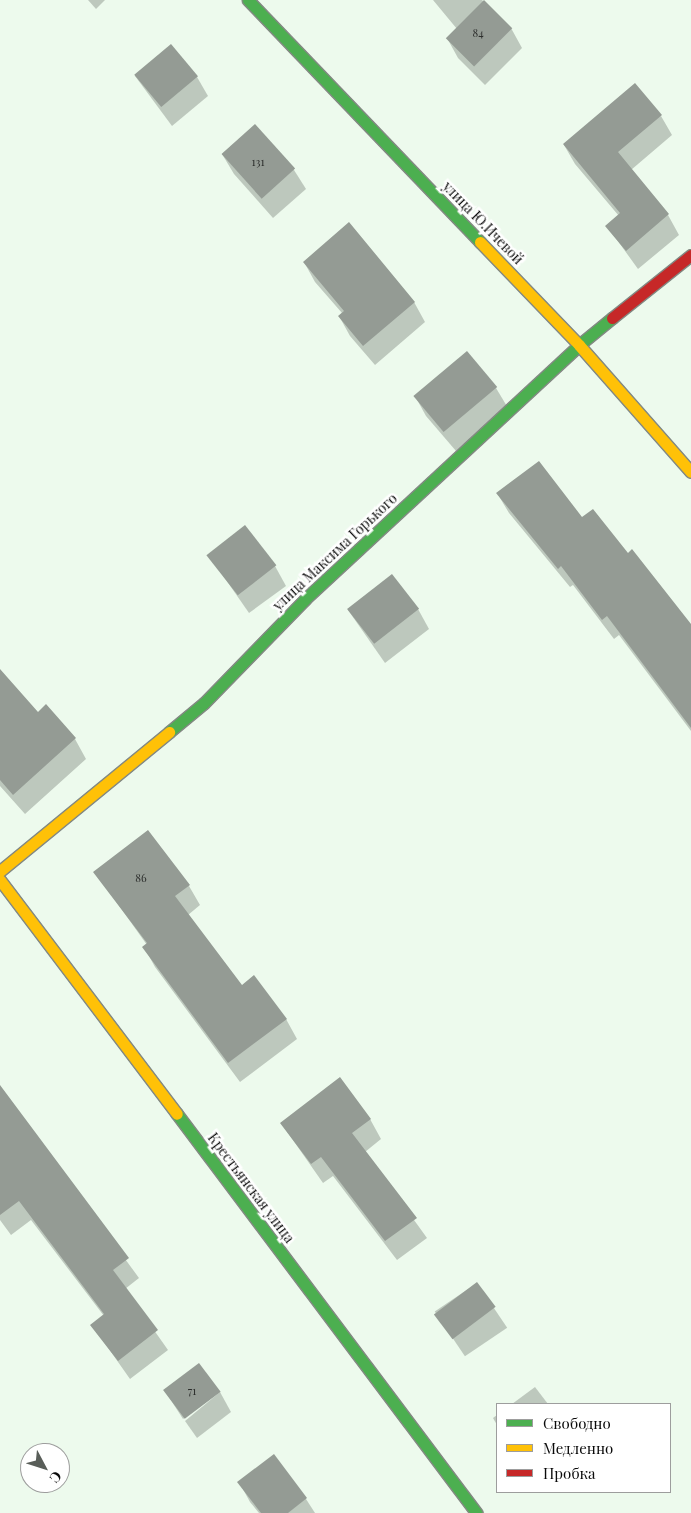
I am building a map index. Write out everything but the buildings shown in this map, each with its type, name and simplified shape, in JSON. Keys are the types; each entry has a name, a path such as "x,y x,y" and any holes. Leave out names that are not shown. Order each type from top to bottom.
{"street":[{"name":"улица Ю.Ичевой","path":"248,0 579,345 691,472"},
{"name":"улица Максима Горького","path":"0,871 204,703 305,599 579,345 691,255"},
{"name":"Крестьянская улица","path":"0,880 478,1513"}],"traffic: fast":[{"path":"248,0 480,242"},
{"path":"169,732 204,703 305,599 579,345 612,318"},
{"path":"177,1114 477,1513"}],"traffic: slow":[{"path":"480,242 579,345 691,472"},
{"path":"0,871 169,732"},
{"path":"0,880 177,1114"}],"traffic: jam":[{"path":"612,318 691,255"}]}
